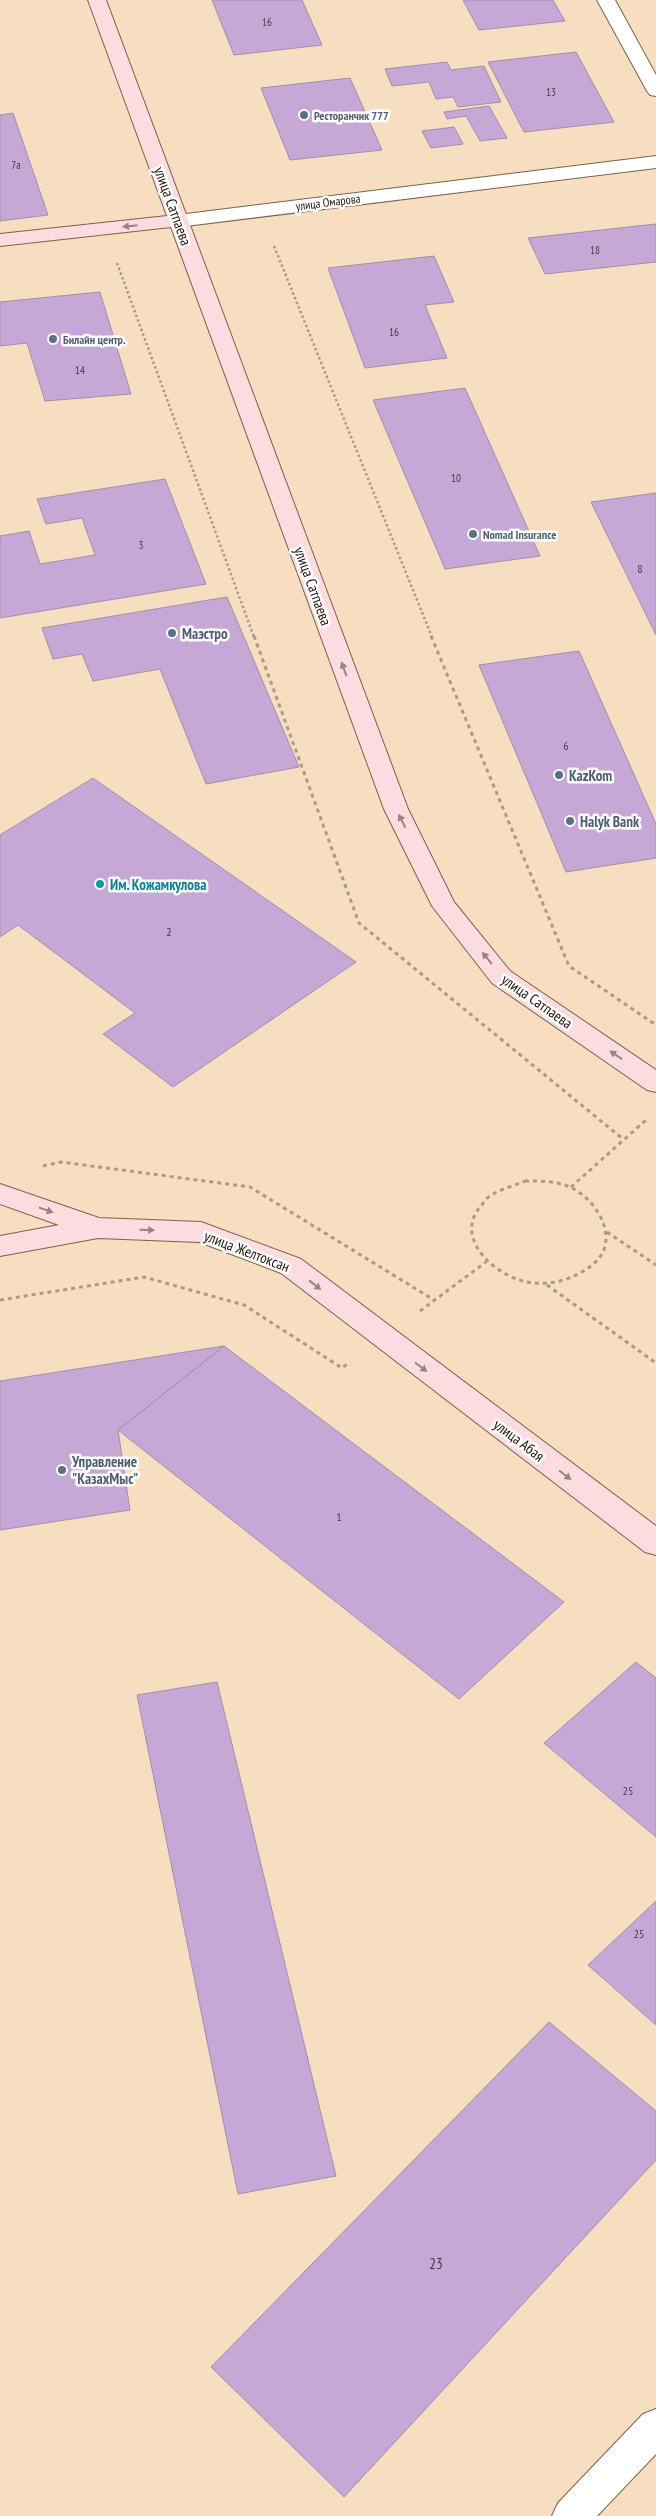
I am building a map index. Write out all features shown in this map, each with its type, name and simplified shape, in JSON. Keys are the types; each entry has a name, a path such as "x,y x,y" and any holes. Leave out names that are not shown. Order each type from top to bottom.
{"main road":[{"name":"улица Сатпаева","path":"97,0 396,809 444,906 501,977 656,1083"},
{"name":"улица Омарова","path":"0,240 178,221"},
{"path":"0,1194 98,1228"},
{"name":"улица Желтоксан","path":"0,1246 98,1228 201,1232 291,1266 382,1338"},
{"name":"улица Абая","path":"382,1338 656,1543"}],"street":[{"path":"606,0 656,91"},
{"name":"улица Омарова","path":"178,221 656,162"},
{"path":"572,2516 656,2427"}],"path":[{"path":"260,211 422,614 569,966 656,1024"},
{"path":"105,229 359,923 624,1139"},
{"path":"571,1187 650,1117"},
{"path":"547,1285 574,1277 592,1265 604,1250 607,1232 602,1214 589,1198 571,1187 548,1181 526,1181 504,1186 487,1197 475,1212 470,1228 474,1246 486,1262 505,1274 547,1285 656,1363"},
{"path":"607,1232 656,1265"},
{"path":"382,1338 486,1262"},
{"path":"0,1300 144,1277 244,1305 342,1368"}],"building":[{"path":"212,0 302,0 322,45 234,55"},
{"path":"463,0 553,0 565,21 479,30"},
{"path":"576,52 614,122 524,132 488,62"},
{"path":"447,62 451,70 484,66 501,102 458,107 453,97 436,99 429,82 392,86 385,69"},
{"path":"350,78 382,150 290,160 261,88"},
{"path":"489,106 507,138 480,141 466,116 447,119 444,112"},
{"path":"13,113 48,215 0,221 0,115"},
{"path":"454,127 463,144 431,148 422,131"},
{"path":"656,224 656,262 545,274 528,238"},
{"path":"434,256 454,302 425,305 447,358 365,368 328,268"},
{"path":"100,292 131,394 45,401 27,343 0,346 0,302"},
{"path":"465,388 540,556 445,569 373,400"},
{"path":"165,479 206,584 0,618 0,536 29,531 40,564 95,555 82,518 46,524 37,499"},
{"path":"656,493 656,635 591,502"},
{"path":"227,597 299,767 206,784 160,669 93,681 82,654 53,659 42,628"},
{"path":"579,651 656,824 656,858 566,872 479,665"},
{"path":"93,778 356,962 173,1087 103,1034 135,1013 18,925 0,937 0,835"},
{"path":"224,1346 564,1602 459,1699 118,1430"},
{"name":"Управление \"КазахМыс\"","path":"224,1346 118,1430 130,1510 0,1530 0,1381"},
{"path":"636,1662 656,1678 656,1837 544,1743"},
{"path":"217,1682 336,2176 238,2194 137,1695"},
{"path":"656,1901 656,2025 588,1965"},
{"path":"549,2022 656,2111 656,2160 344,2497 211,2367"}],"place":[{"name":"Ресторанчик 777","path":"304,115"},
{"name":"Билайн центр.","path":"53,339"},
{"name":"Nomad Insurance","path":"473,534"},
{"name":"Маэстро","path":"172,633"},
{"name":"KazKom","path":"559,775"},
{"name":"Halyk Bank","path":"570,821"},
{"name":"Им. Кожамкулова","path":"100,884"},
{"name":"Управление \"КазахМыс\"","path":"62,1470"}]}
